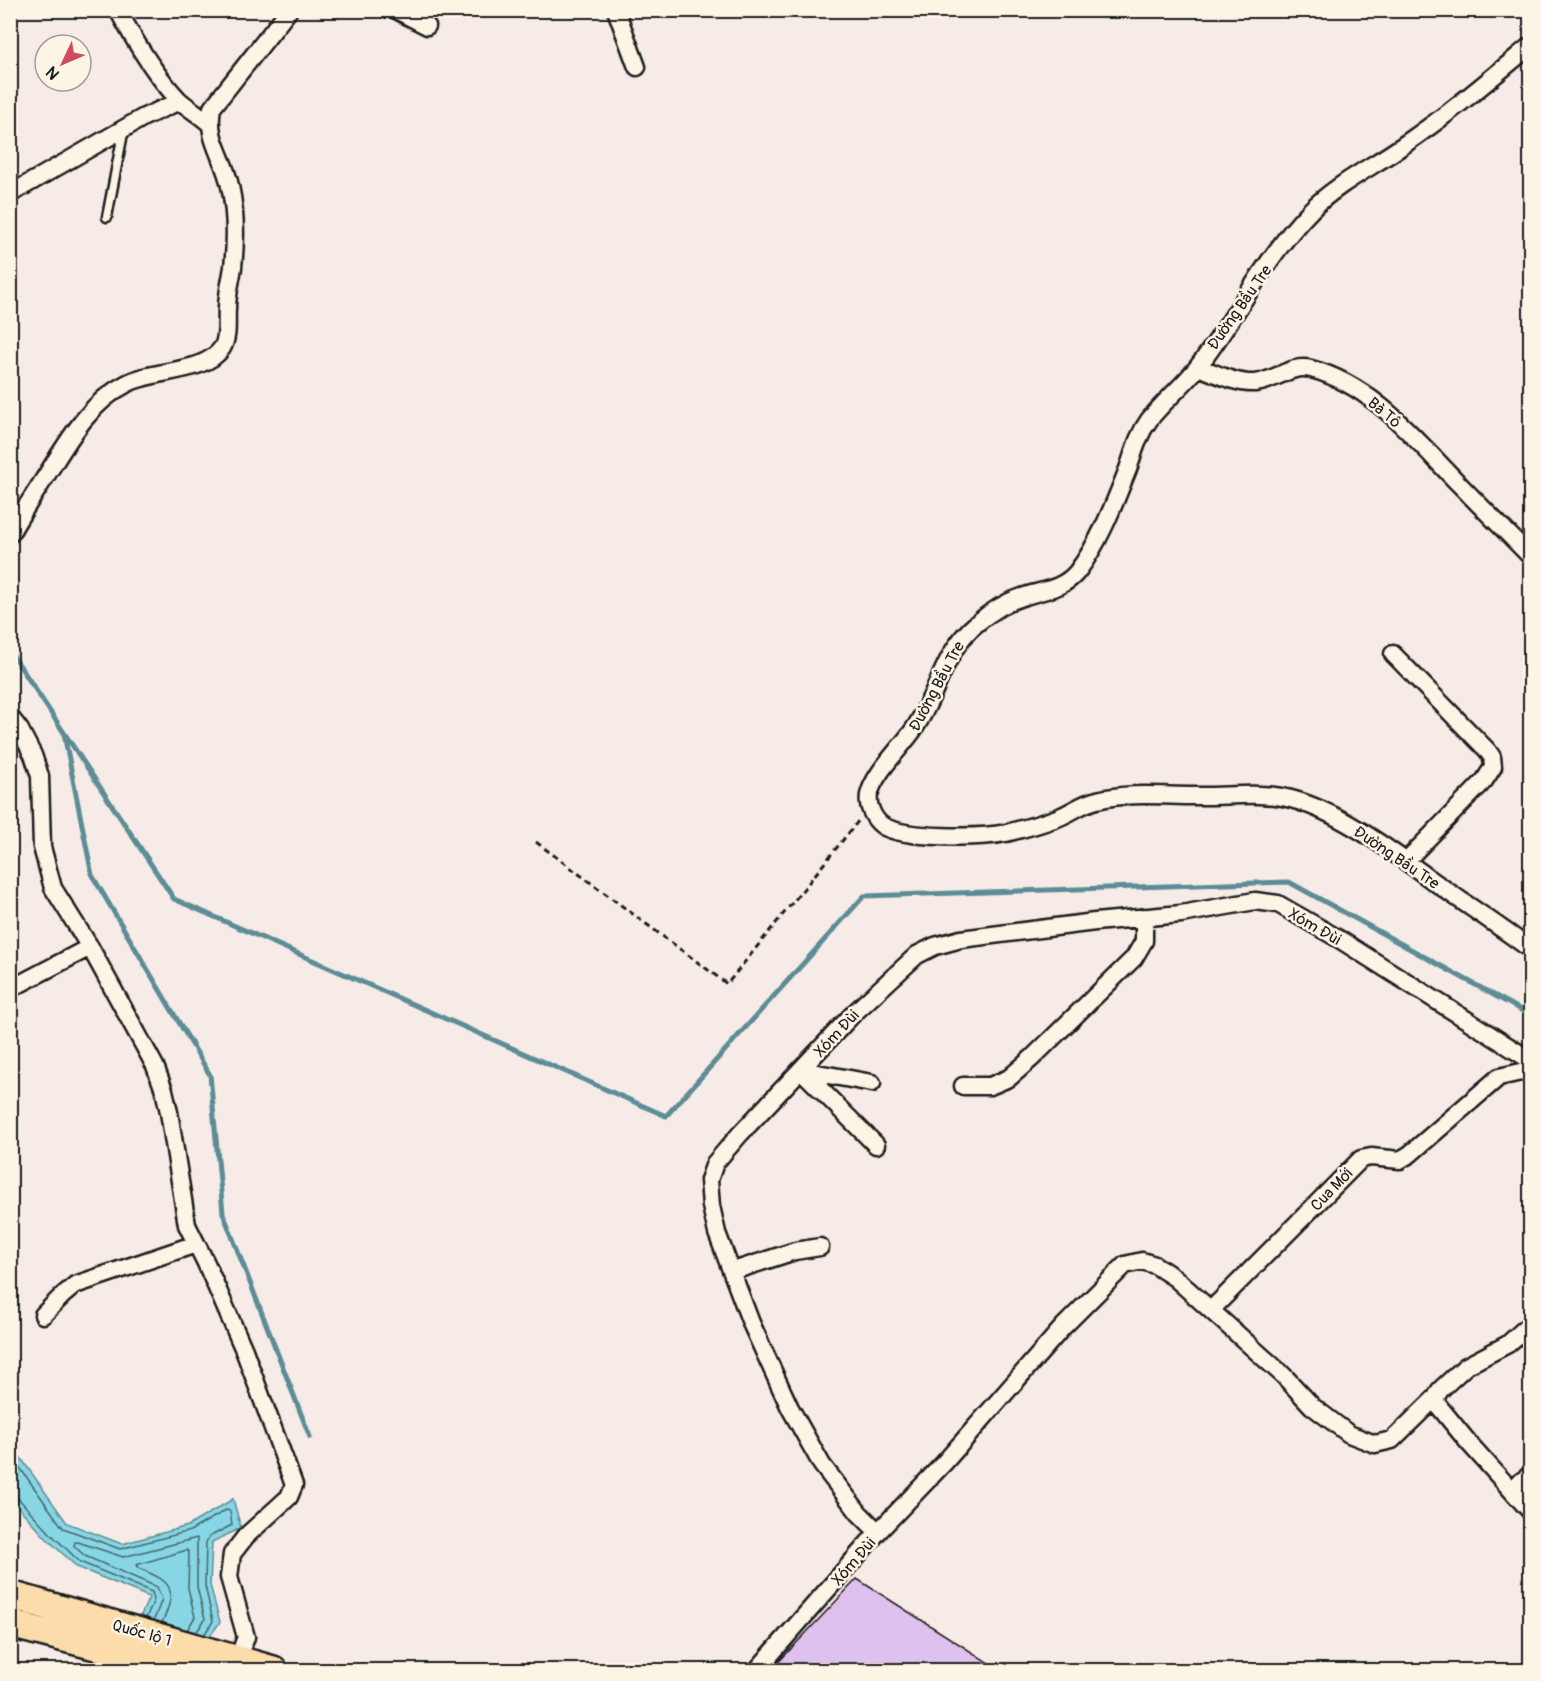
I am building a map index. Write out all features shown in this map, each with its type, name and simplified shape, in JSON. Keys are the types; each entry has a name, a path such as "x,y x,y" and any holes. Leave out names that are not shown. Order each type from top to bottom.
{"highway":[{"name":"Quốc lộ 1","path":"10,1596 112,1623 198,1661"},
{"name":"Quốc lộ 1","path":"10,1624 80,1641 198,1661 238,1659 273,1671"}],"street":[{"path":"118,10 140,50 180,101 210,123"},
{"path":"12,526 72,435 104,398 126,383 149,375 203,363 222,348 227,331 227,307 233,266 236,215 230,183 213,143 210,123 212,108 289,10"},
{"path":"396,10 427,26"},
{"path":"616,10 637,67"},
{"name":"Đường Bầu Tre","path":"1530,46 1429,127 1335,190 1311,210 1268,264 1198,367 1146,424 1139,436 1107,519 1070,580 1052,590 1024,596 1007,604 979,621 962,637 955,647 924,714 881,773 869,796 869,807 874,817 883,826 907,833 935,835 1003,834 1059,817 1098,799 1152,794 1194,796 1262,794 1287,798 1314,806 1337,818 1406,861 1530,949"},
{"path":"10,194 124,127 180,101"},
{"name":"Bà Tô","path":"1198,367 1228,378 1254,383 1278,376 1292,368 1303,367 1321,372 1358,390 1396,419 1530,556"},
{"path":"1393,654 1492,757 1493,767 1484,781 1406,861"},
{"path":"10,717 33,754 40,776 42,847 53,888 90,946 155,1066 164,1090 187,1225 244,1350 294,1485 289,1497 246,1536 232,1554 229,1577 246,1637 238,1659"},
{"name":"Xóm Đùi","path":"756,1671 878,1532 859,1513 822,1465 790,1408 751,1323 717,1233 711,1206 709,1180 715,1163 740,1134 853,1014 917,956 935,946 962,939 1181,914 1255,901 1278,904 1339,939 1530,1060"},
{"path":"963,1086 990,1086 1009,1078 1032,1058 1134,958 1144,941 1144,917"},
{"path":"10,989 90,946"},
{"path":"801,1070 872,1083"},
{"path":"801,1070 876,1145"},
{"name":"Cua Mới","path":"1210,1310 1361,1159 1371,1157 1400,1160 1410,1154 1499,1077 1530,1070"},
{"path":"44,1315 75,1286 196,1244"},
{"path":"732,1272 795,1251 820,1246"},
{"path":"878,1532 944,1463 1063,1327 1125,1265 1142,1262 1155,1264 1175,1278 1284,1376 1312,1406 1348,1434 1376,1444 1392,1440 1466,1366 1508,1344 1530,1324"},
{"path":"1436,1397 1437,1404 1443,1412 1530,1511"},
{"path":"1510,1489 1530,1475"}],"lane":[{"path":"107,217 124,127"}],"path":[{"path":"536,842 727,984 869,807"}],"water":[{"path":"11,1444 67,1523 122,1544 188,1526 233,1499 241,1528 212,1542 210,1585 220,1622 186,1670 117,1670 149,1597 77,1567 46,1538 11,1499"}],"building":[{"path":"857,1579 1000,1670 771,1670"}],"waterway":[{"path":"10,651 174,899 666,1116 864,896 1289,882 1530,1015"},
{"path":"64,734 92,875 210,1075 223,1213 310,1437"}]}
